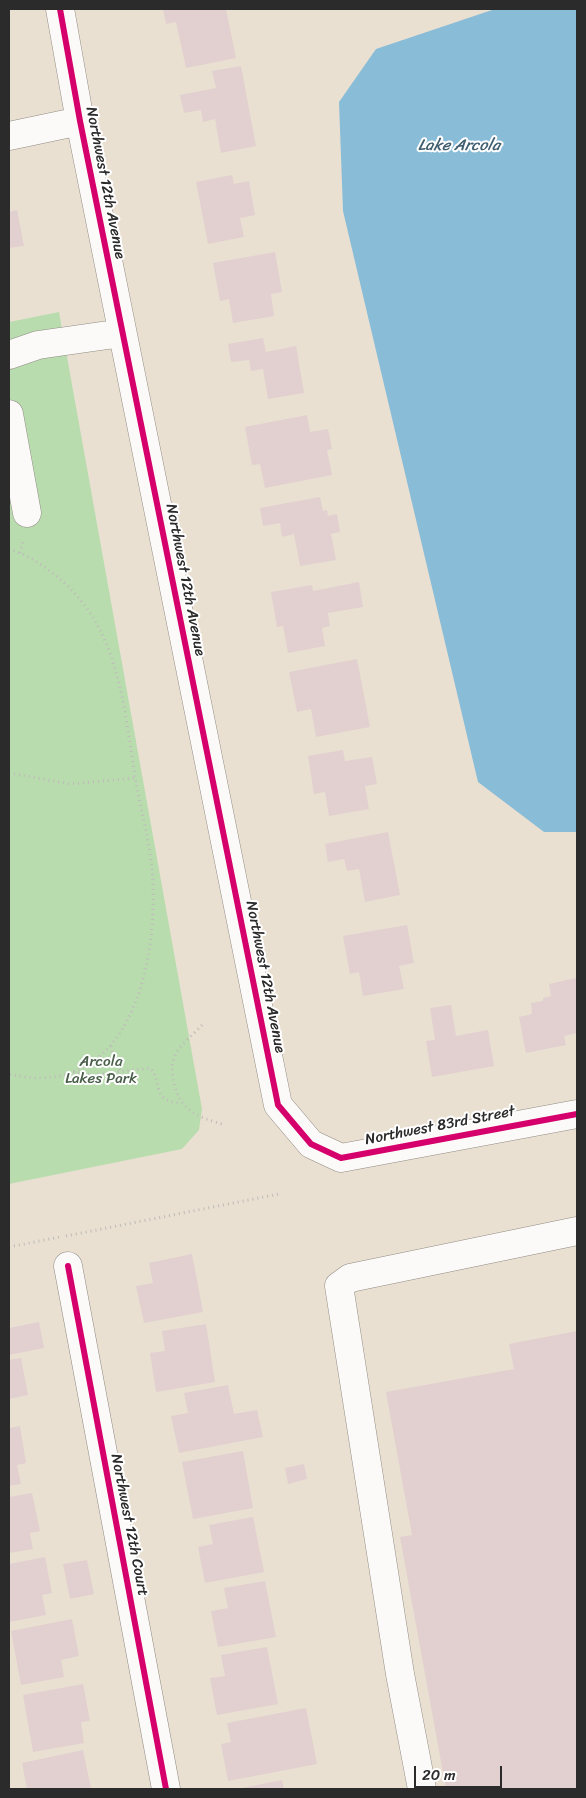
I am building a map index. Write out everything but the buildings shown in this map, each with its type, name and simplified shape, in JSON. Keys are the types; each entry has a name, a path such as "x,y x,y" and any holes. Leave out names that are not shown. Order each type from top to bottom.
{"street":[{"name":"Northwest 12th Avenue","path":"60,9 122,333 278,1105 311,1144"},
{"path":"9,136 80,121"},
{"path":"9,355 38,345 122,333"},
{"path":"9,414 27,513"},
{"name":"Northwest 83rd Street","path":"311,1144 341,1158 577,1114"},
{"path":"422,1789 400,1674 339,1286 350,1278 577,1231"},
{"name":"Northwest 12th Court","path":"68,1266 166,1789"}],"path":[{"path":"9,549 47,568 73,591 89,611 109,653 120,691 152,869 149,951 141,990 134,1008 111,1045 73,1072 42,1079 9,1074"},
{"path":"9,773 71,784 135,778"},
{"path":"181,1103 174,1082 172,1066 174,1058 202,1025"},
{"path":"111,1045 113,1058 122,1072"},
{"path":"73,1072 81,1075 92,1075 150,1068 153,1070 157,1088 164,1098 171,1103 181,1103 202,1118 225,1125"},
{"path":"9,1247 279,1194"}],"green space":[{"name":"Arcola Lakes Park","path":"59,312 202,1109 199,1130 182,1149 9,1184 9,322"}],"water":[{"name":"Lake Arcola","path":"495,9 577,9 577,832 544,832 478,782 343,211 339,102 376,49"}],"cycle path":[{"path":"60,9 80,121 278,1105 311,1144 341,1158 577,1114"},
{"path":"68,1266 166,1789"}]}
